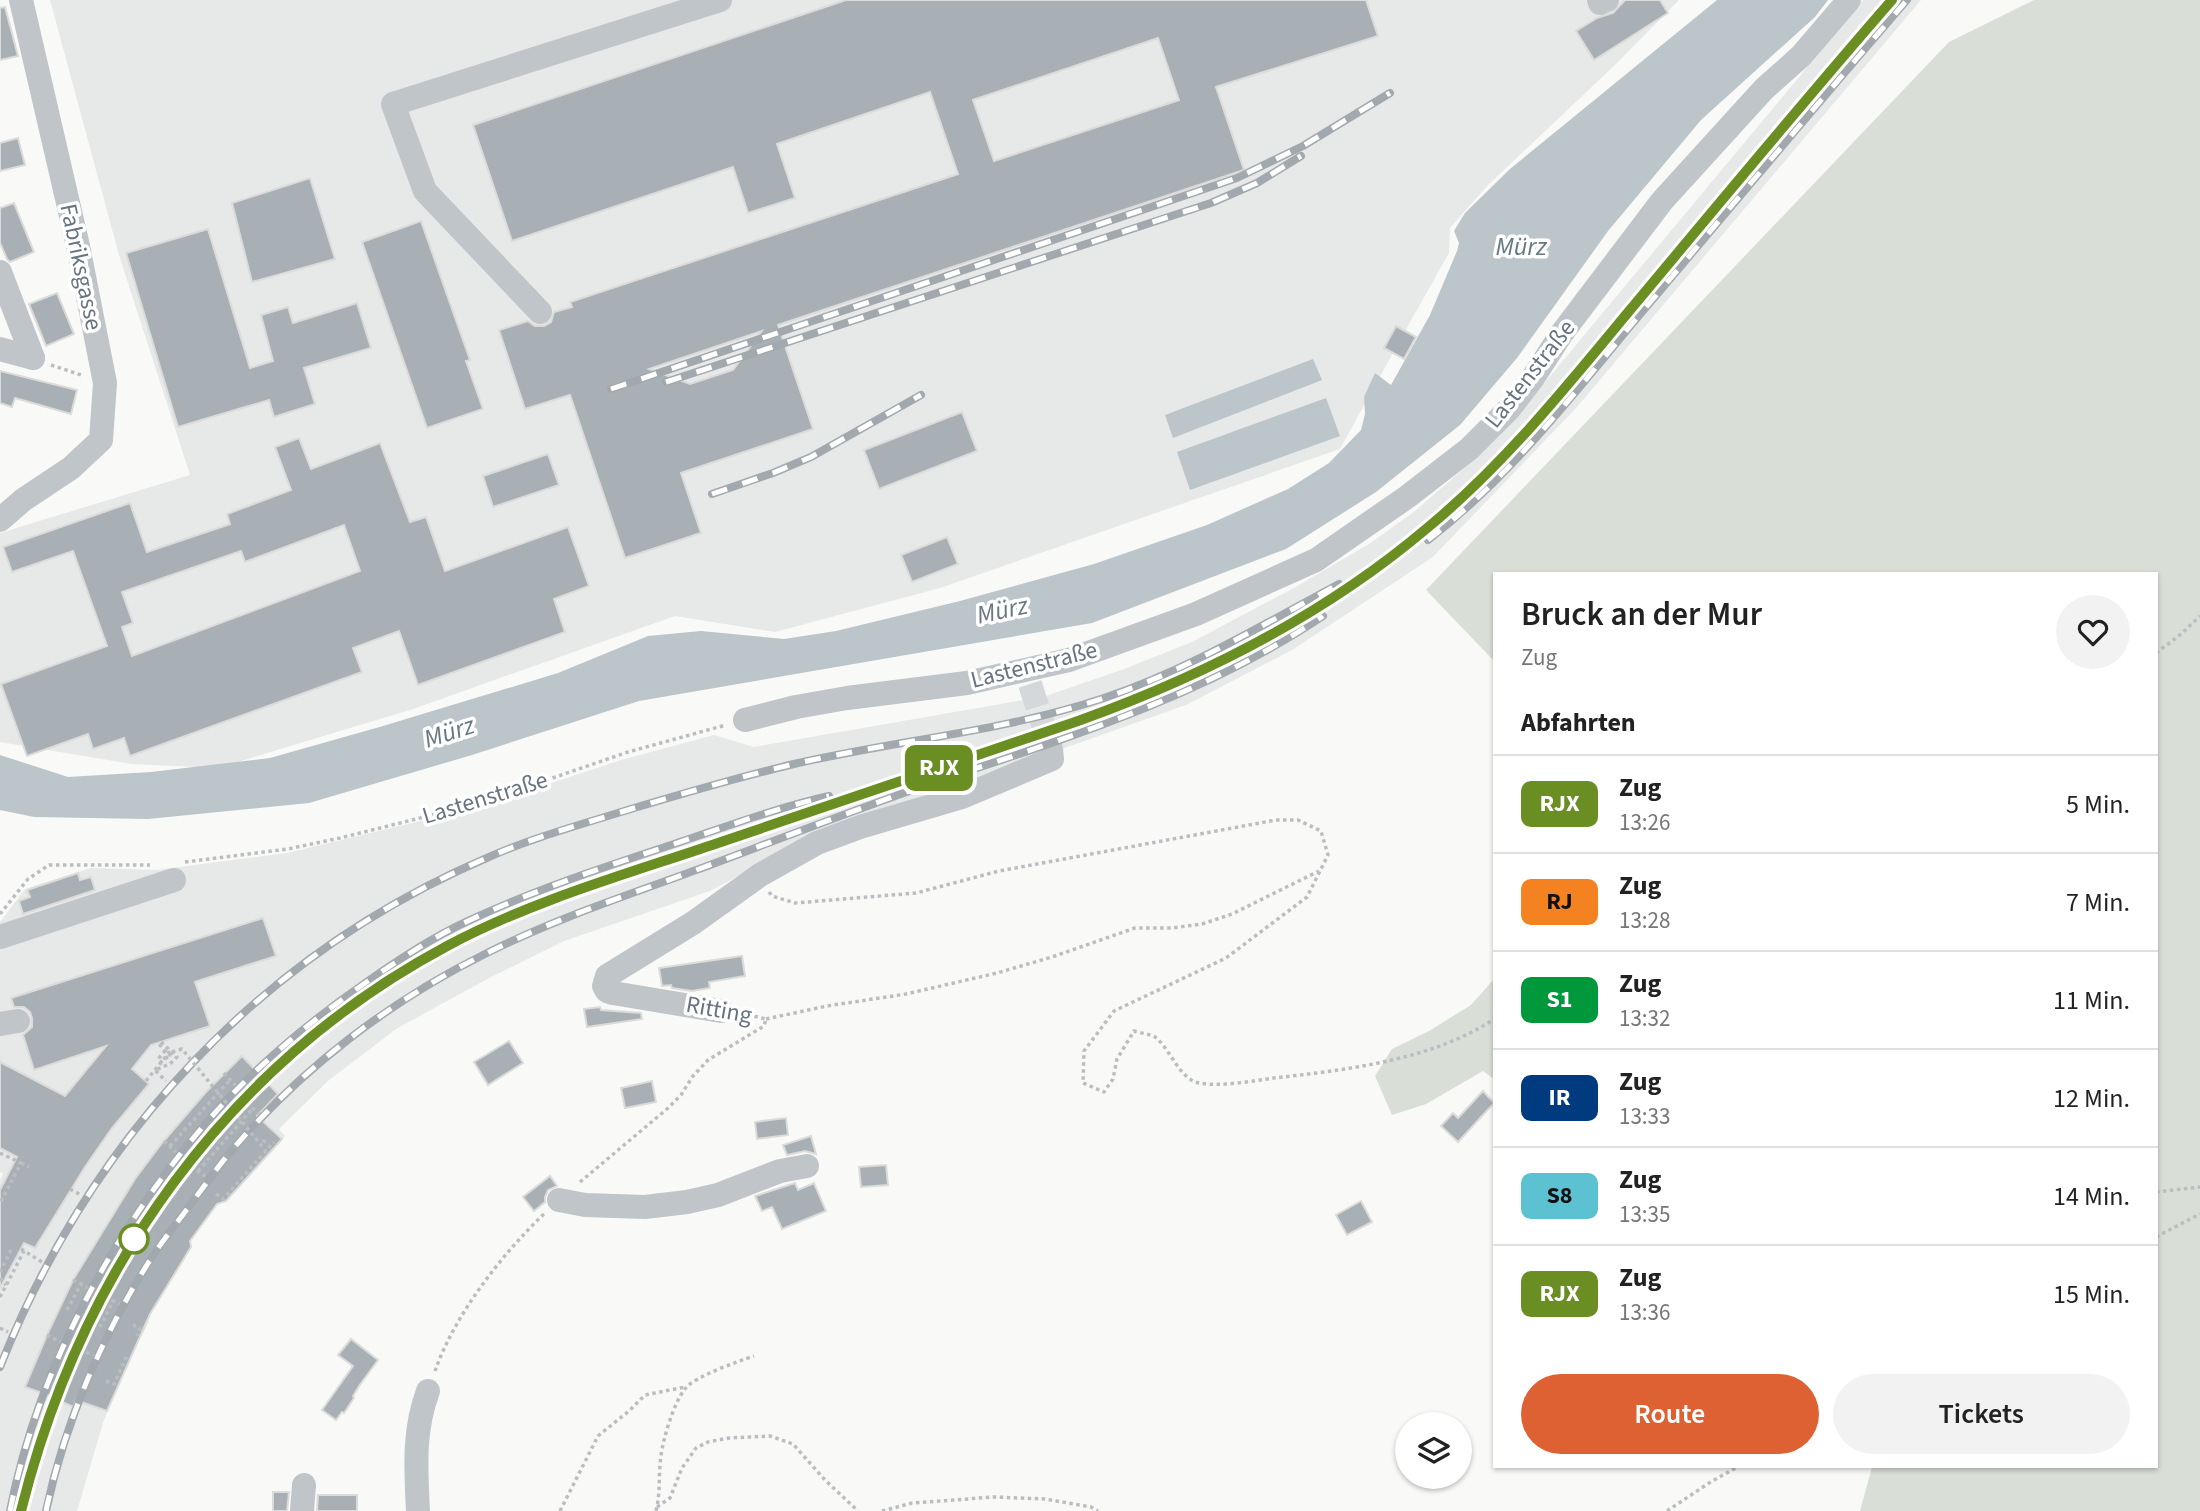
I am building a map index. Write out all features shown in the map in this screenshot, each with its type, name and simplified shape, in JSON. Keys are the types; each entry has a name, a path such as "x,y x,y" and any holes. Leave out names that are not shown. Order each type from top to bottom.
{"street":[{"name":"Fabriksgasse","path":"0,520 12,499 71,468 101,440 105,383 78,246 21,0"},
{"path":"540,312 425,191 393,104 688,4 720,0"},
{"path":"1599,0 1600,3 1607,0"},
{"name":"Lastenstraße","path":"745,720 847,698 1028,677 1196,614 1316,560 1407,497 1469,449 1509,409 1562,333 1662,201 1763,89 1801,56 1849,0"},
{"path":"0,272 33,358"},
{"path":"0,349 33,358"},
{"name":"Ritting","path":"721,1011 613,993 604,986 604,981 607,976 693,923 760,875 817,843 860,827 962,797 1030,770 1052,760 1051,749"},
{"path":"0,937 175,872"},
{"path":"559,1200 584,1205 645,1207 687,1202 718,1195 780,1171 807,1166"},
{"path":"418,1511 417,1438 420,1413 428,1391"},
{"path":"302,1511 304,1485"}],"path":[{"path":"33,358 105,383"},
{"path":"2158,652 2200,616"},
{"name":"Lastenstraße","path":"175,872 340,838 455,810 628,752 745,720"},
{"path":"760,875 772,896 794,903 916,893 999,871 1276,820 1298,820 1321,831 1328,855 1307,897 1226,958 1114,1011 1083,1051 1083,1083 1104,1091 1114,1079 1117,1059 1134,1031 1155,1037 1181,1070 1197,1083 1239,1083 1324,1073 1409,1055 1474,1032 1493,1020"},
{"path":"0,914 28,879 49,864 152,865"},
{"path":"766,1019 906,994 997,973 1135,928 1172,928 1202,924 1232,914 1321,871"},
{"name":"Ritting","path":"428,1391 446,1344 480,1290 528,1230 559,1200 667,1109 708,1060 757,1032 764,1026 766,1019 721,1011"},
{"path":"155,1070 170,1064 177,1057 159,1042 171,1054"},
{"path":"146,1081 161,1062 182,1049 266,1151"},
{"path":"161,1062 157,1059 166,1050"},
{"path":"155,1070 166,1081"},
{"path":"224,1073 236,1086"},
{"path":"170,1146 230,1080"},
{"path":"247,1102 259,1114"},
{"path":"198,1171 253,1108"},
{"path":"216,1194 223,1199 274,1142 268,1146 262,1140"},
{"path":"164,1141 176,1152"},
{"path":"0,1153 29,1167"},
{"path":"0,1203 21,1163"},
{"path":"191,1167 205,1176"},
{"path":"2158,1192 2200,1187"},
{"path":"70,1189 81,1195"},
{"path":"2158,1236 2200,1214"},
{"path":"5,1286 0,1275 12,1248"},
{"path":"0,1297 22,1250 42,1262"},
{"path":"74,1280 87,1288"},
{"path":"67,1310 81,1284"},
{"path":"105,1297 120,1304"},
{"path":"100,1327 113,1301"},
{"path":"133,1325 140,1328 137,1336"},
{"path":"0,1328 8,1332"},
{"path":"53,1338 57,1330"},
{"path":"47,1335 61,1342"},
{"path":"86,1352 90,1346"},
{"path":"80,1349 94,1356"},
{"path":"106,1381 114,1384 127,1356"},
{"path":"560,1511 598,1436 645,1395 685,1387 724,1367 754,1356"},
{"path":"656,1509 660,1493 660,1458 665,1435 685,1387"},
{"path":"656,1509 670,1498 682,1468 696,1448 708,1442 729,1438 770,1436 793,1444 858,1511"},
{"path":"1667,1511 1736,1468"},
{"path":"882,1511 912,1503 994,1497 1045,1499 1091,1507 1098,1511"}],"shaded area":[{"path":"50,0 1679,0 1616,64 1488,185 1450,228 1449,253 1405,331 1396,326 1384,347 1393,353 1340,449 940,588 775,632 675,616 413,709 218,768 132,764 0,742 0,533 190,475 119,255"},
{"path":"1863,0 1921,0 1577,407 1433,557 1292,650 1186,705 805,840 710,891 564,941 396,1029 328,1081 279,1129 285,1136 226,1201 217,1204 190,1241 191,1247 150,1314 117,1386 77,1511 0,1511 0,1180 3,1174 0,1172 0,922 25,889 91,868 156,870 287,853 479,807 621,760 714,735 754,747 1046,696 1192,642 1369,544 1415,511 1476,458 1511,423"},
{"path":"2034,0 2200,0 2200,1511 1860,1511 1872,1468 2158,1468 2158,572 1493,572 1493,660 1426,590 1949,42"},
{"path":"1493,980 1493,1078 1483,1071 1426,1104 1392,1115 1375,1076 1392,1049 1429,1031 1471,1005"}],"water":[{"name":"Mürz","path":"1717,0 1828,0 1815,17 1701,120 1608,231 1517,358 1460,425 1376,492 1286,549 1092,623 639,701 472,755 309,803 148,819 34,817 0,810 0,755 68,777 151,772 270,758 558,673 648,636 701,631 784,639 836,631 960,601 1094,564 1207,525 1288,489 1329,463 1361,430 1365,414 1364,397 1375,373 1391,385 1430,315 1457,251 1459,243 1454,231 1465,213 1510,169"},
{"path":"1313,359 1322,380 1173,438 1165,415"},
{"path":"1326,398 1340,436 1190,490 1177,452"}],"building":[{"path":"846,0 1366,0 1378,36 1216,87 1244,170 778,325 813,429 681,473 701,533 625,558 570,395 525,409 499,330 528,321 535,326 544,326 551,322 554,312 572,307 570,302 958,174 930,92 777,144 795,198 748,213 733,167 512,241 473,125","holes":["1158,38 1179,100 994,161 973,100","762,331 733,370 690,384 649,369"]},
{"path":"1625,0 1660,0 1668,13 1594,60 1576,31 1597,18 1613,13"},
{"path":"5,7 18,56 0,60 0,8"},
{"path":"18,138 25,165 0,171 0,143"},
{"path":"310,178 335,259 252,282 232,203"},
{"path":"14,203 34,252 10,262 0,243 0,208"},
{"path":"421,221 470,360 466,361 483,409 427,428 362,242"},
{"path":"208,229 250,368 273,361 261,315 288,307 293,323 357,303 371,348 304,368 315,404 274,417 269,400 178,427 126,253"},
{"path":"57,293 74,334 46,346 29,304"},
{"path":"1396,326 1416,337 1404,359 1384,348"},
{"path":"0,371 77,390 71,414 15,398 12,407 0,403"},
{"path":"962,412 977,451 879,489 864,450"},
{"path":"299,438 311,469 380,443 410,522 426,517 445,571 568,527 589,586 554,599 565,632 418,685 399,631 353,648 362,672 130,756 124,738 93,749 88,734 27,756 1,684 107,646 73,551 12,572 3,547 130,503 147,552 230,524 227,514 291,490 275,447","holes":["344,525 360,571 132,656 122,627 133,623 122,592 241,551 245,562"]},
{"path":"548,454 559,485 493,507 483,476"},
{"path":"947,537 958,564 912,582 901,555"},
{"path":"78,873 80,880 91,877 95,890 23,914 19,901 30,897 27,890"},
{"path":"263,918 276,956 195,982 210,1026 151,1045 132,1069 149,1084 112,1128 35,1248 24,1243 0,1288 0,1190 17,1157 0,1148 0,1062 65,1096 106,1046 34,1070 23,1035 32,1027 32,1018 24,1007 14,1007 11,998"},
{"path":"742,956 745,976 709,982 710,988 692,991 672,988 671,985 662,986 659,968"},
{"path":"600,1007 601,1010 641,1013 642,1019 587,1027 584,1009"},
{"path":"509,1041 523,1063 488,1085 474,1062"},
{"path":"242,1056 278,1094 257,1116 282,1139 226,1201 217,1204 190,1241 191,1247 150,1314 107,1411 76,1400 73,1407 25,1387 73,1280 135,1179 206,1092"},
{"path":"652,1081 656,1102 625,1108 621,1088"},
{"path":"1483,1091 1493,1102 1458,1142 1441,1126 1453,1113 1458,1118"},
{"path":"786,1118 788,1135 757,1139 755,1122"},
{"path":"811,1136 816,1154 805,1151 787,1155 783,1145"},
{"path":"886,1165 888,1185 861,1187 859,1167"},
{"path":"550,1176 557,1186 548,1190 545,1202 534,1211 523,1197"},
{"path":"795,1183 798,1190 814,1183 826,1211 782,1229 772,1207 762,1211 755,1196"},
{"path":"1361,1201 1372,1222 1347,1235 1336,1215"},
{"path":"351,1339 378,1360 344,1413 336,1420 322,1410 353,1366 338,1355"},
{"path":"273,1492 289,1492 287,1511 273,1511"},
{"path":"318,1495 357,1495 357,1511 317,1511"}],"tunnel":[{"path":"1030,684 1051,749"}],"railway":[{"path":"21,1511 47,1422 82,1337 124,1257 174,1182 232,1112 297,1049 370,993 449,945 517,913 588,886 1125,703 1216,663 1303,616 1345,589 1440,518 1536,423 1892,0"},
{"path":"1428,540 1487,489 1541,432 1907,0"},
{"path":"611,389 1237,178 1303,146 1390,93"},
{"path":"666,382 1211,203 1257,183 1301,156"},
{"path":"712,494 811,457 921,395"},
{"path":"0,1367 38,1283 83,1204 135,1130 193,1062 258,1000 329,945 406,897 521,844 707,787 833,756 1027,719 1104,698 1195,660 1339,584"},
{"path":"46,1511 64,1444 88,1378 119,1314 154,1254 223,1161 260,1119 318,1064 382,1015 450,973 538,930 854,811 1141,710 1234,668 1323,616"},
{"path":"10,1511 23,1456 63,1346 118,1243 186,1147 239,1087 274,1054 368,981 429,941 468,921 595,870 751,818 829,796"}],"train":[{"name":"RJX","path":"21,1511 52,1404 110,1279 134,1239 207,1139 243,1099 312,1037 397,976 450,945 524,910 1157,692 1257,643 1339,594 1427,529 1536,423 1892,0"}]}
